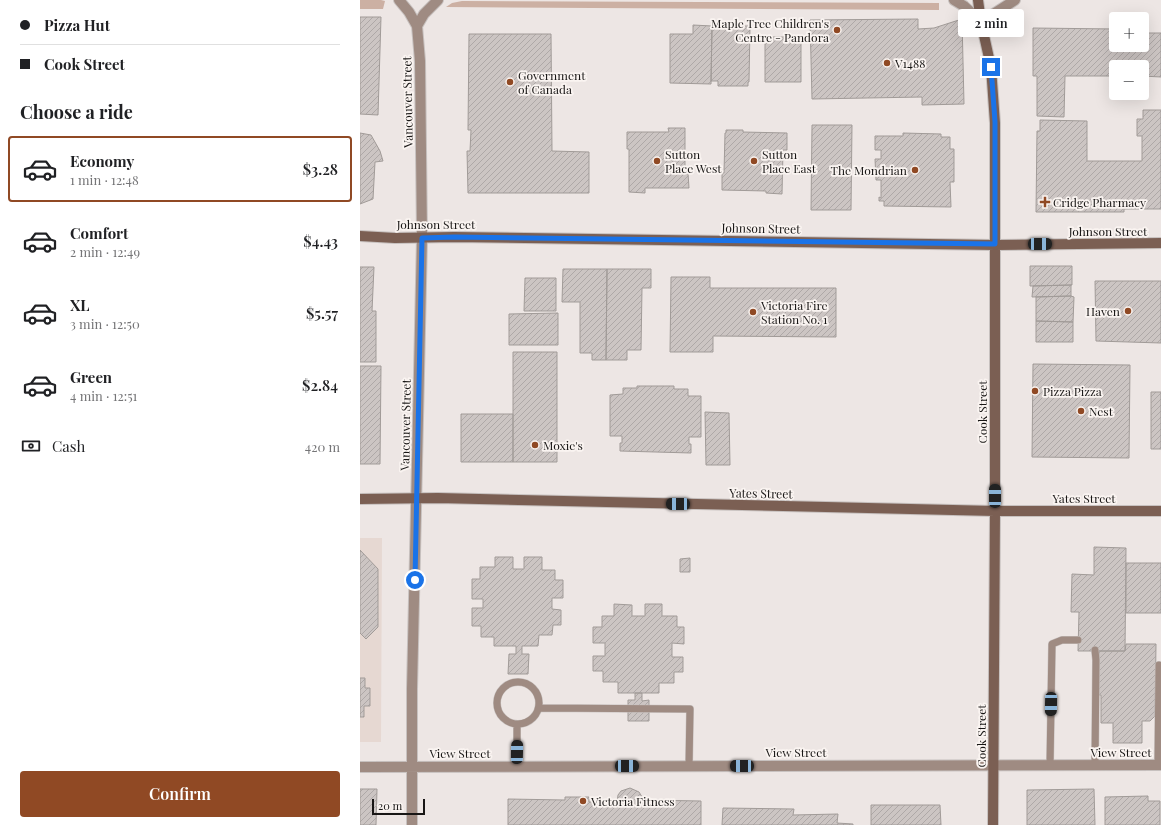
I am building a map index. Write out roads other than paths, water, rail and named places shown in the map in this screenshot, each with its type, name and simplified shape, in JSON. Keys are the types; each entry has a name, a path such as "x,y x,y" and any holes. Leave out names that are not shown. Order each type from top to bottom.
{"main road":[{"name":"Cook Street","path":"978,0 981,22 991,67 995,122 993,825"},
{"name":"Johnson Street","path":"360,236 422,238 454,237 995,244 1161,243"},
{"name":"Yates Street","path":"360,499 417,498 995,511 1161,511"}],"street":[{"path":"399,0 409,12 417,26 424,14 438,0"},
{"path":"954,0 964,6 981,22 1015,0"},
{"name":"Vancouver Street","path":"412,825 411,766 422,238 420,61 417,26"},
{"name":"View Street","path":"360,767 1160,765"}],"lane":[{"path":"1050,765 1052,644 1062,640 1078,640"},
{"path":"1094,650 1096,660 1095,765"},
{"path":"1159,665 1160,765"},
{"path":"518,682 531,686 536,691 539,697 539,708 535,716 530,721 517,725 510,723 499,714 497,700 504,687 511,683 518,682"},
{"path":"539,708 690,709 689,766"},
{"path":"517,725 517,766"}],"place":[{"name":"Maple Tree Children's Centre - Pandora","path":"837,30"},
{"name":"V1488","path":"887,63"},
{"name":"Government of Canada","path":"510,82"},
{"name":"Sutton Place West","path":"657,161"},
{"name":"Sutton Place East","path":"754,161"},
{"name":"The Mondrian","path":"915,170"},
{"name":"Cridge Pharmacy","path":"1045,202"},
{"name":"Haven","path":"1128,311"},
{"name":"Victoria Fire Station No. 1","path":"753,312"},
{"name":"Pizza Pizza","path":"1035,391"},
{"name":"Nest","path":"1081,411"},
{"name":"Moxie's","path":"535,445"},
{"name":"Victoria Fitness","path":"583,801"}]}
